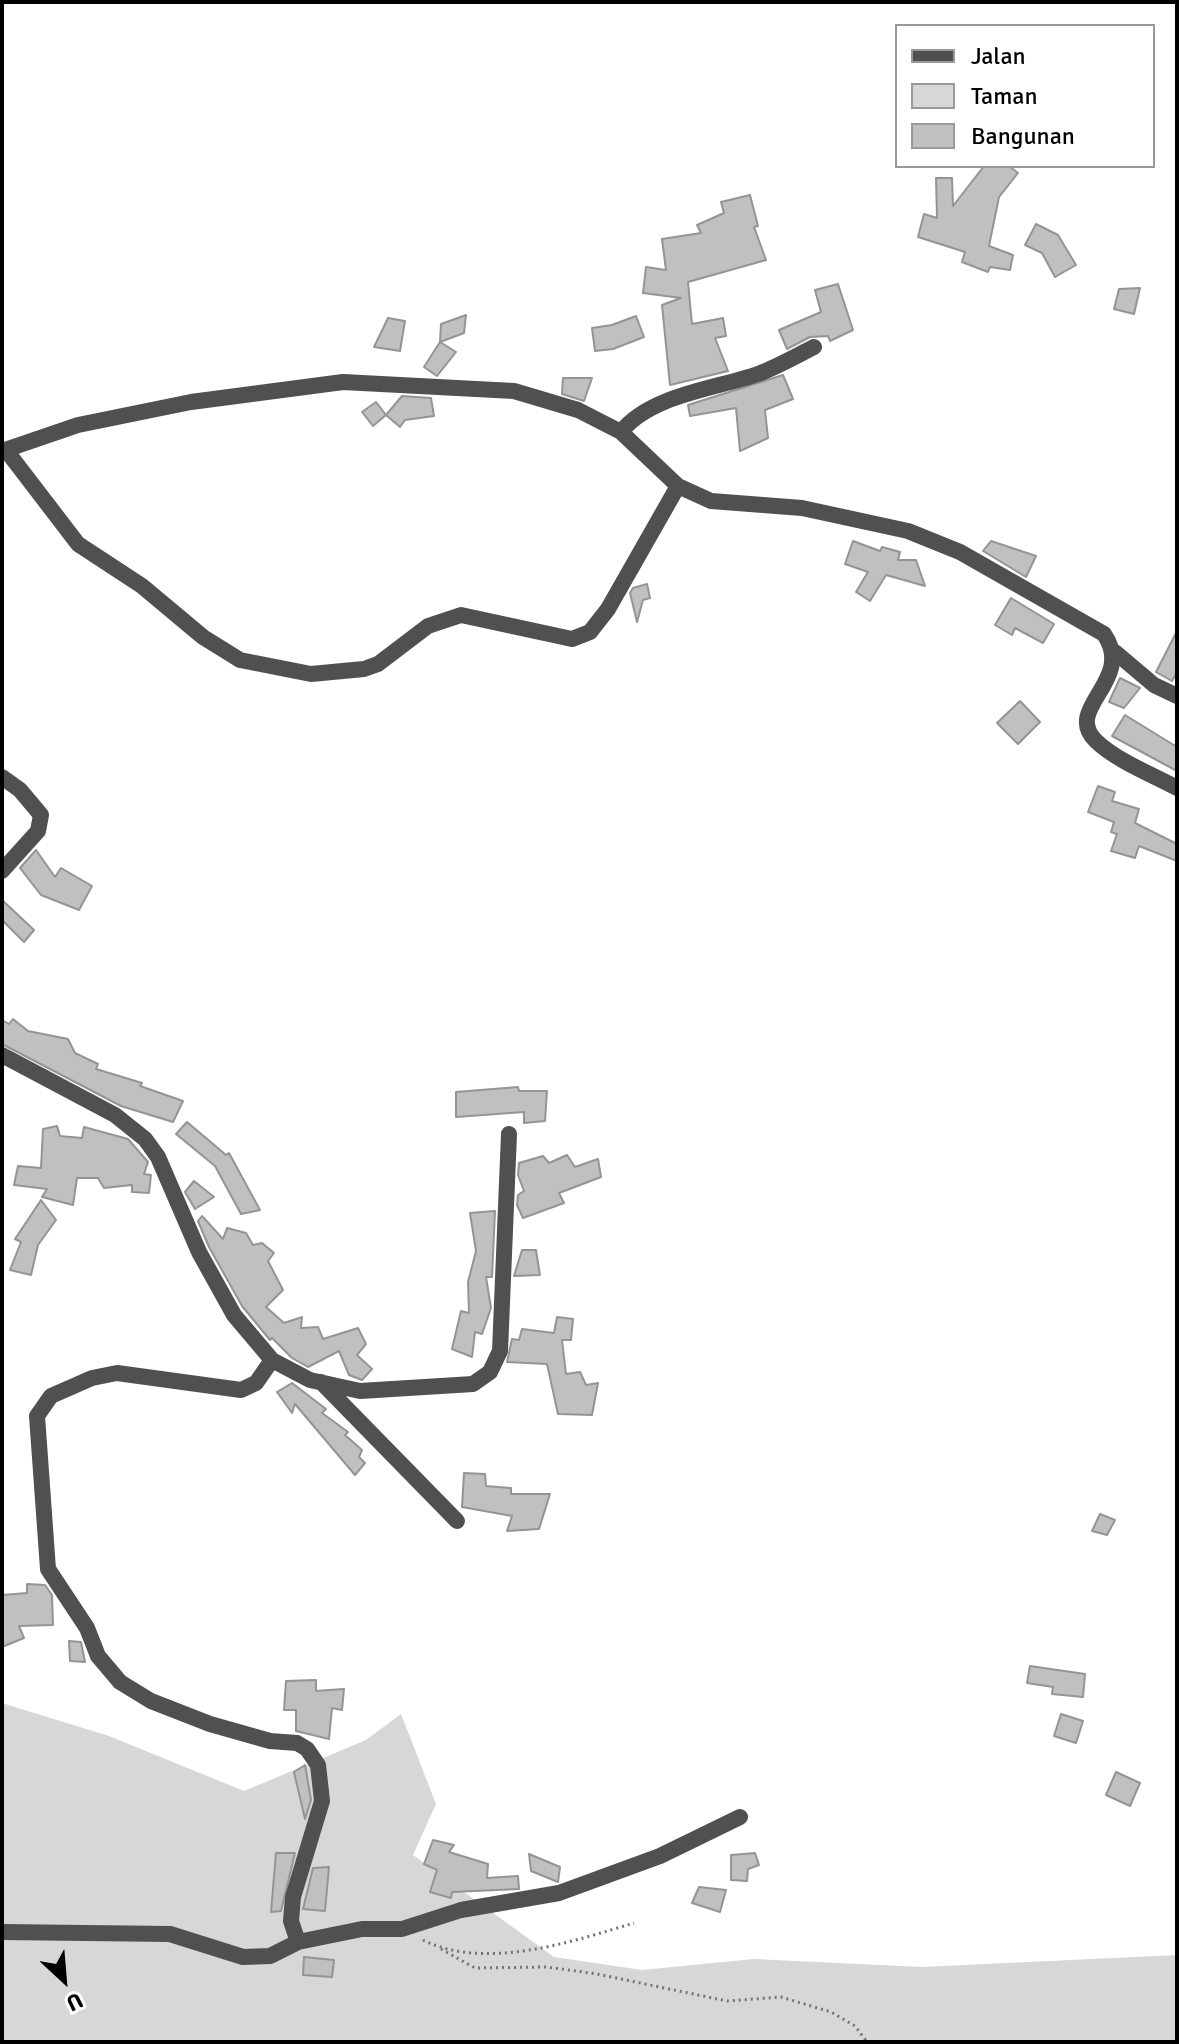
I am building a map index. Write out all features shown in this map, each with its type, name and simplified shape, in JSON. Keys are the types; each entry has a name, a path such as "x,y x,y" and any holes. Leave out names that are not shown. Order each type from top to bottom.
{"street":[{"path":"621,432 630,421 668,402 761,373 814,347"},
{"path":"678,486 608,609 590,632 572,639 461,615 428,626 378,664 364,669 311,674 240,660 203,637 142,586 78,544 4,450 78,425 177,405 343,382 514,391 578,410 621,432 678,486 711,501 802,508 908,531 960,552 1023,585 1104,634 1115,652 1154,685 1175,690"},
{"path":"1115,652 1115,663 1088,714 1087,728 1095,740 1115,754 1177,788"},
{"path":"2,777 20,790 41,815 38,831 2,871"},
{"path":"2,1055 115,1115 145,1139 158,1157 199,1252 234,1315 272,1360 321,1382 360,1391 473,1384 490,1372 500,1351 509,1134"},
{"path":"272,1360 256,1383 241,1390 117,1373 92,1378 51,1396 37,1416 48,1569 57,1588 87,1628 98,1656 120,1682 151,1701 270,1741 297,1743 307,1749 318,1765 322,1801 293,1897 291,1921 298,1942"},
{"path":"321,1382 457,1521"},
{"path":"2,1932 170,1934 243,1957 270,1956 298,1942 362,1929 402,1929 461,1910 559,1893 660,1856 740,1817"}],"path":[{"path":"441,1949 486,1955 520,1952 550,1943 575,1942 634,1923"},
{"path":"402,1929 475,1968 547,1967 597,1974 727,2001 781,1997 831,2012 855,2026 867,2042"}],"green space":[{"path":"2,1703 109,1736 244,1791 366,1740 401,1714 436,1804 413,1855 554,1957 642,1970 754,1959 922,1967 1177,1955 1177,2042 2,2042"}],"building":[{"path":"982,168 1012,168 1018,173 999,197 989,246 1013,255 1010,270 990,267 988,272 962,262 965,252 918,237 924,214 937,218 936,178 952,178 953,206"},
{"path":"750,195 758,226 754,227 766,260 688,282 692,324 723,318 726,336 715,338 728,371 670,385 662,305 681,298 643,293 646,267 666,270 662,239 701,233 697,225 724,213 721,202"},
{"path":"1036,224 1058,235 1076,265 1055,277 1042,253 1025,245"},
{"path":"838,284 853,330 830,341 828,336 810,337 787,349 779,330 821,312 815,290"},
{"path":"1140,288 1134,314 1114,309 1119,289"},
{"path":"466,315 464,333 440,342 441,324"},
{"path":"636,316 644,337 613,349 595,351 592,328"},
{"path":"388,318 405,321 400,351 374,347"},
{"path":"440,342 456,352 437,376 424,367"},
{"path":"783,375 793,399 765,410 768,438 740,451 736,408 690,416 688,405"},
{"path":"563,378 592,378 584,401 562,394"},
{"path":"402,396 431,398 434,416 405,420 400,427 386,415"},
{"path":"376,402 386,415 373,426 362,412"},
{"path":"853,541 880,551 882,547 900,552 898,560 916,560 925,586 886,575 870,601 856,592 868,572 845,564"},
{"path":"991,541 1036,556 1026,577 983,551"},
{"path":"647,584 650,598 643,600 637,622 630,593 633,588"},
{"path":"1011,598 1054,624 1043,643 1015,628 1012,635 995,625"},
{"path":"1177,631 1177,672 1172,681 1156,672"},
{"path":"1120,678 1140,688 1124,708 1109,702"},
{"path":"1020,701 1040,722 1018,744 997,723"},
{"path":"1125,715 1177,747 1177,771 1112,736"},
{"path":"1098,786 1115,792 1112,801 1139,809 1135,823 1177,844 1177,861 1139,846 1135,858 1111,851 1117,834 1111,832 1114,822 1088,812"},
{"path":"36,850 55,877 61,868 92,886 79,910 41,895 20,868"},
{"path":"2,900 34,930 24,942 2,920"},
{"path":"13,1019 28,1031 68,1039 75,1053 98,1064 96,1069 142,1083 140,1086 183,1101 173,1122 121,1106 2,1044 2,1020 9,1024"},
{"path":"518,1087 519,1091 547,1091 545,1121 524,1123 524,1112 456,1117 456,1092"},
{"path":"187,1122 226,1155 229,1153 260,1210 241,1214 215,1166 176,1134"},
{"path":"57,1126 60,1136 82,1138 84,1127 128,1139 148,1162 144,1174 151,1175 149,1193 132,1192 132,1185 104,1188 98,1178 77,1178 73,1205 42,1197 47,1189 14,1185 18,1166 41,1168 43,1129"},
{"path":"567,1155 575,1167 598,1159 601,1177 559,1193 564,1203 523,1218 517,1205 518,1195 524,1191 518,1175 519,1163 543,1156 549,1163"},
{"path":"194,1181 214,1197 195,1209 185,1192"},
{"path":"41,1200 56,1220 38,1245 31,1275 10,1270 21,1242 15,1239"},
{"path":"495,1211 492,1277 486,1277 491,1308 482,1334 475,1332 472,1357 452,1349 461,1311 469,1313 468,1282 476,1251 470,1213"},
{"path":"202,1216 223,1239 227,1228 246,1233 253,1245 262,1243 274,1253 268,1261 283,1290 266,1307 284,1323 302,1317 301,1328 318,1327 323,1339 358,1328 366,1344 357,1355 372,1369 362,1380 349,1375 339,1351 308,1367 292,1358 272,1338 270,1340 242,1306 209,1247 198,1221"},
{"path":"522,1250 536,1250 540,1275 514,1276"},
{"path":"557,1317 573,1319 571,1340 562,1340 566,1374 580,1372 586,1385 598,1383 592,1415 558,1414 547,1364 507,1362 512,1339 519,1340 522,1329 554,1333"},
{"path":"292,1383 326,1409 322,1413 348,1432 345,1435 362,1450 359,1457 365,1463 355,1475 295,1404 292,1413 277,1392"},
{"path":"464,1473 485,1474 486,1486 511,1488 511,1494 550,1494 539,1529 507,1531 512,1516 462,1507"},
{"path":"1100,1514 1115,1520 1107,1535 1092,1531"},
{"path":"27,1584 45,1585 52,1595 53,1625 19,1626 24,1638 2,1647 2,1595 27,1593"},
{"path":"69,1641 81,1642 85,1662 70,1661"},
{"path":"1030,1666 1085,1674 1083,1697 1052,1694 1053,1687 1027,1683"},
{"path":"316,1680 316,1691 344,1689 342,1710 332,1708 329,1739 296,1731 296,1710 284,1710 286,1681"},
{"path":"1061,1714 1083,1721 1076,1743 1054,1736"},
{"path":"305,1765 311,1800 305,1819 294,1772"},
{"path":"1116,1772 1140,1783 1130,1806 1106,1795"},
{"path":"433,1840 454,1845 449,1852 488,1864 487,1878 518,1876 519,1889 452,1892 451,1898 430,1892 437,1870 424,1864"},
{"path":"276,1853 295,1853 281,1911 271,1912"},
{"path":"755,1853 759,1865 748,1869 747,1881 731,1880 731,1855"},
{"path":"529,1854 560,1867 558,1882 531,1871"},
{"path":"329,1867 325,1911 303,1909 313,1868"},
{"path":"699,1887 726,1890 720,1912 692,1903"},
{"path":"304,1957 334,1960 332,1977 303,1975"}]}
